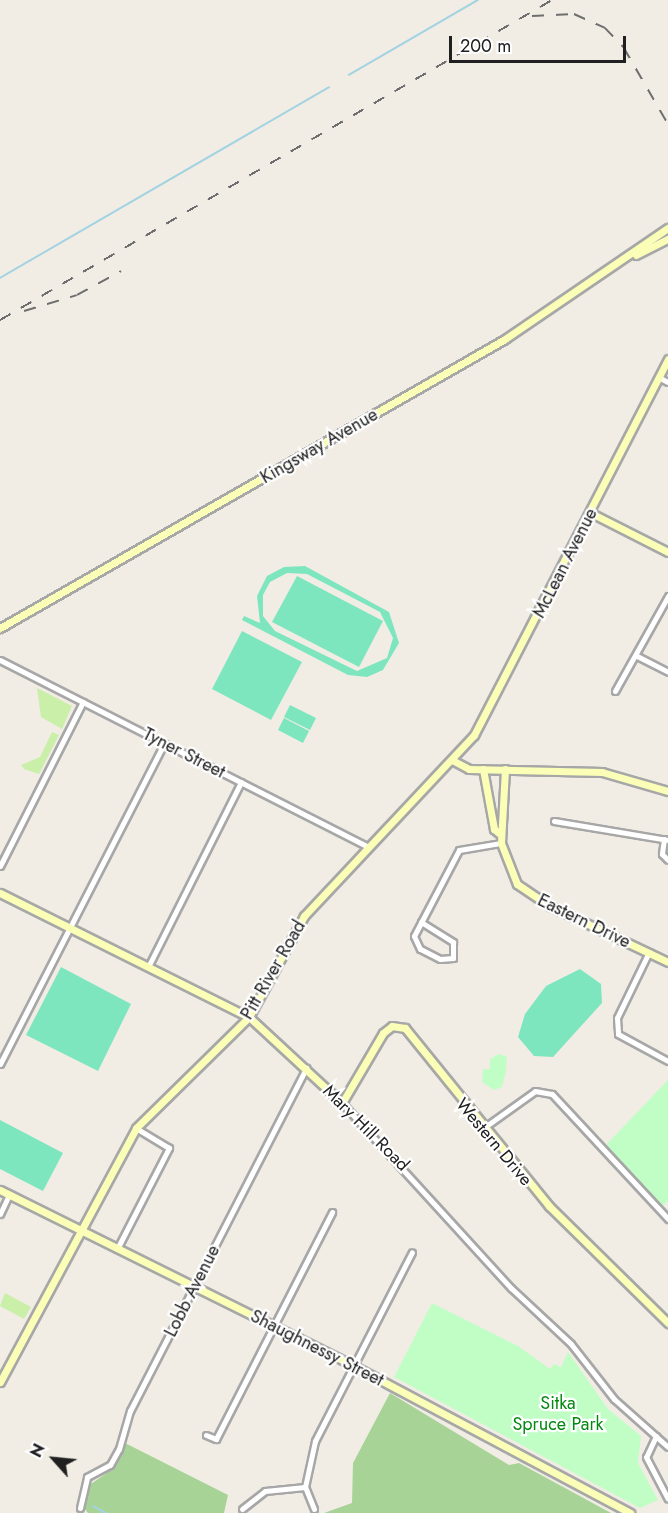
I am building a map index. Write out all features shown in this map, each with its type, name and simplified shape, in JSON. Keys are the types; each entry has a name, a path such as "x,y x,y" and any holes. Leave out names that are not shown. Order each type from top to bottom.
{"main road":[{"name":"Kingsway Avenue","path":"633,256 668,228"},
{"name":"Kingsway Avenue","path":"0,628 452,370 633,256 668,239"},
{"name":"McLean Avenue","path":"452,760 482,723 668,359"},
{"path":"591,513 668,552"},
{"path":"452,760 463,768 602,772 668,791"},
{"name":"Pitt River Road","path":"0,1381 79,1229 136,1128 249,1017 304,916 367,846 452,760"},
{"name":"Eastern Drive","path":"483,769 494,829 501,839"},
{"name":"Eastern Drive","path":"504,769 501,839 510,874 526,892 668,962"},
{"name":"Mary Hill Road","path":"0,893 249,1017 342,1103"},
{"name":"Western Drive","path":"342,1103 383,1033 399,1025 410,1032 482,1129 549,1206 668,1323"},
{"name":"Shaughnessy Street","path":"0,1190 354,1366 630,1513"}],"street":[{"path":"658,378 668,382"},
{"path":"615,691 637,656 668,596"},
{"path":"637,656 668,672"},
{"name":"Tyner Street","path":"0,660 367,846"},
{"path":"0,866 83,702"},
{"path":"0,1064 164,742"},
{"path":"148,968 241,782"},
{"path":"554,821 666,839 662,854 668,860"},
{"path":"421,922 453,942 453,958 440,959 417,947 414,936 421,922 459,850 501,839"},
{"path":"649,952 617,1018 618,1034 668,1061"},
{"name":"Lobb Avenue","path":"80,1508 87,1477 110,1465 119,1449 130,1411 306,1068"},
{"path":"482,1129 535,1091 552,1094 668,1219"},
{"name":"Mary Hill Road","path":"342,1103 511,1288 571,1344 614,1399 668,1447"},
{"path":"117,1249 170,1148 136,1128"},
{"path":"0,1214 9,1195"},
{"path":"206,1435 216,1439 332,1212"},
{"path":"314,1509 305,1487 315,1441 412,1252"},
{"path":"656,1436 646,1457 668,1499"},
{"path":"242,1509 264,1491 305,1487"}],"green space":[{"path":"305,566 389,612 399,643 383,670 367,677 348,675 242,620 244,616 260,623 257,596 267,576 284,567","holes":["287,573 307,574 380,612 393,638 387,658 357,671 275,631 263,616 263,595 270,582"]},
{"path":"297,576 383,621 359,667 272,622"},
{"path":"242,631 302,662 271,720 212,689"},
{"path":"37,688 72,706 62,729 41,717"},
{"path":"290,705 316,718 310,730 284,717"},
{"path":"284,718 309,731 303,743 278,730"},
{"path":"52,732 59,735 39,774 24,769 21,765 40,757"},
{"path":"61,967 131,1004 98,1071 26,1035"},
{"path":"580,969 601,984 602,1003 553,1057 534,1056 518,1037 525,1014 546,986"},
{"path":"499,1054 507,1057 506,1072 502,1087 494,1090 482,1082 483,1069 490,1069 490,1059"},
{"path":"668,1080 668,1201 658,1210 602,1149"},
{"path":"0,1120 63,1153 43,1191 0,1169"},
{"path":"5,1293 31,1307 24,1319 0,1306"},
{"name":"Sitka Spruce Park","path":"432,1303 518,1346 550,1369 554,1364 561,1367 568,1352 608,1409 641,1436 638,1463 658,1500 640,1508 394,1377"},
{"path":"390,1393 509,1465 519,1463 611,1513 324,1513 352,1503 353,1463"},
{"path":"123,1442 228,1495 224,1513 88,1513 83,1507 85,1488 111,1470"}],"waterway":[{"path":"349,75 478,0"},
{"path":"0,278 329,87"},
{"path":"93,1506 106,1513"}],"railway":[{"path":"0,320 552,0"},
{"path":"532,16 574,14 605,28 624,48 668,124"},
{"path":"24,311 77,295 121,271"}]}
